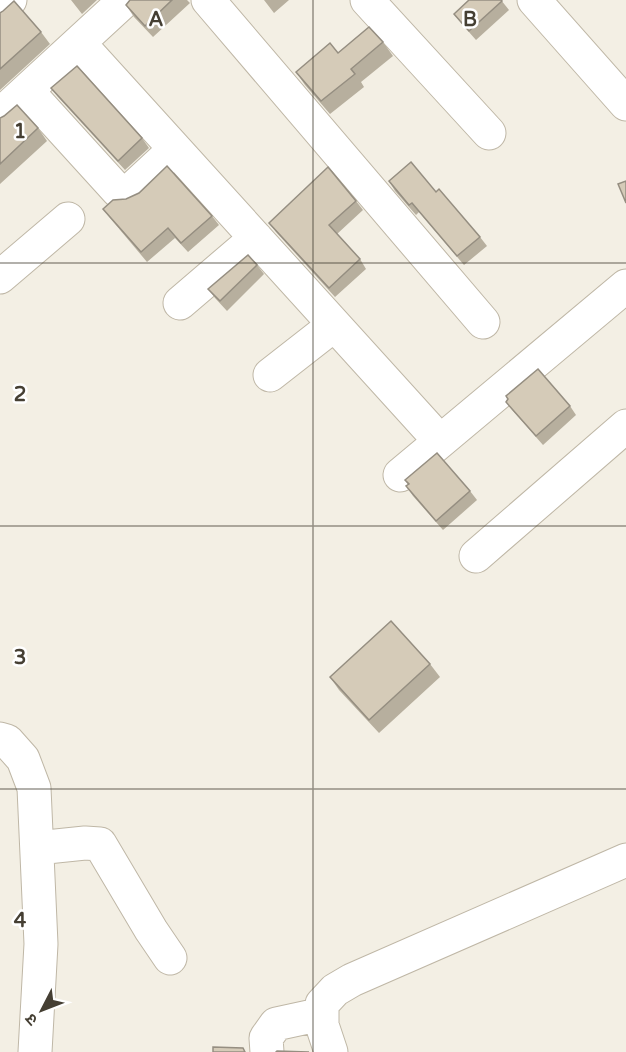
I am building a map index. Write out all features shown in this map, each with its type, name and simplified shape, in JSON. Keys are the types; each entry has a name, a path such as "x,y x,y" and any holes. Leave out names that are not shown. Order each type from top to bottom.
{"street":[{"path":"0,9 10,0"},
{"path":"0,115 28,92 125,0"},
{"path":"208,0 483,322"},
{"path":"367,0 489,133"},
{"path":"534,0 626,104"},
{"path":"80,43 440,441"},
{"path":"28,92 118,191 133,188 176,149"},
{"path":"0,277 68,219"},
{"path":"180,303 256,238"},
{"path":"400,475 626,286"},
{"path":"270,375 334,325"},
{"path":"476,556 626,426"},
{"path":"0,739 7,741 23,759 34,788 41,944 35,1052"},
{"path":"37,848 85,843 100,844 150,930 170,958"},
{"path":"331,1052 322,1025 322,1004 335,990 352,980 626,860"},
{"path":"267,1052 266,1038 276,1024 322,1014"}],"building":[{"path":"130,0 172,0 145,26 126,5"},
{"path":"469,0 502,1 469,31 454,14"},
{"path":"14,1 41,32 0,69 0,13"},
{"path":"369,27 383,42 351,69 355,74 321,101 296,72 330,43 338,53"},
{"path":"77,66 142,138 118,161 51,88"},
{"path":"17,105 38,128 0,164 0,118"},
{"path":"411,162 436,192 439,189 480,237 457,256 412,203 409,205 389,181"},
{"path":"167,166 212,216 181,243 168,228 141,252 103,209 113,200 126,199 139,193"},
{"path":"328,167 356,201 329,225 360,259 329,288 269,223"},
{"path":"626,181 626,203 618,184"},
{"path":"248,255 257,265 220,301 208,289"},
{"path":"538,369 570,406 536,436 506,402 508,399 506,396"},
{"path":"437,453 470,491 436,521 406,486 409,484 405,480"},
{"path":"391,621 430,664 369,720 330,677"},
{"path":"213,1047 243,1048 245,1052 213,1052"}]}
